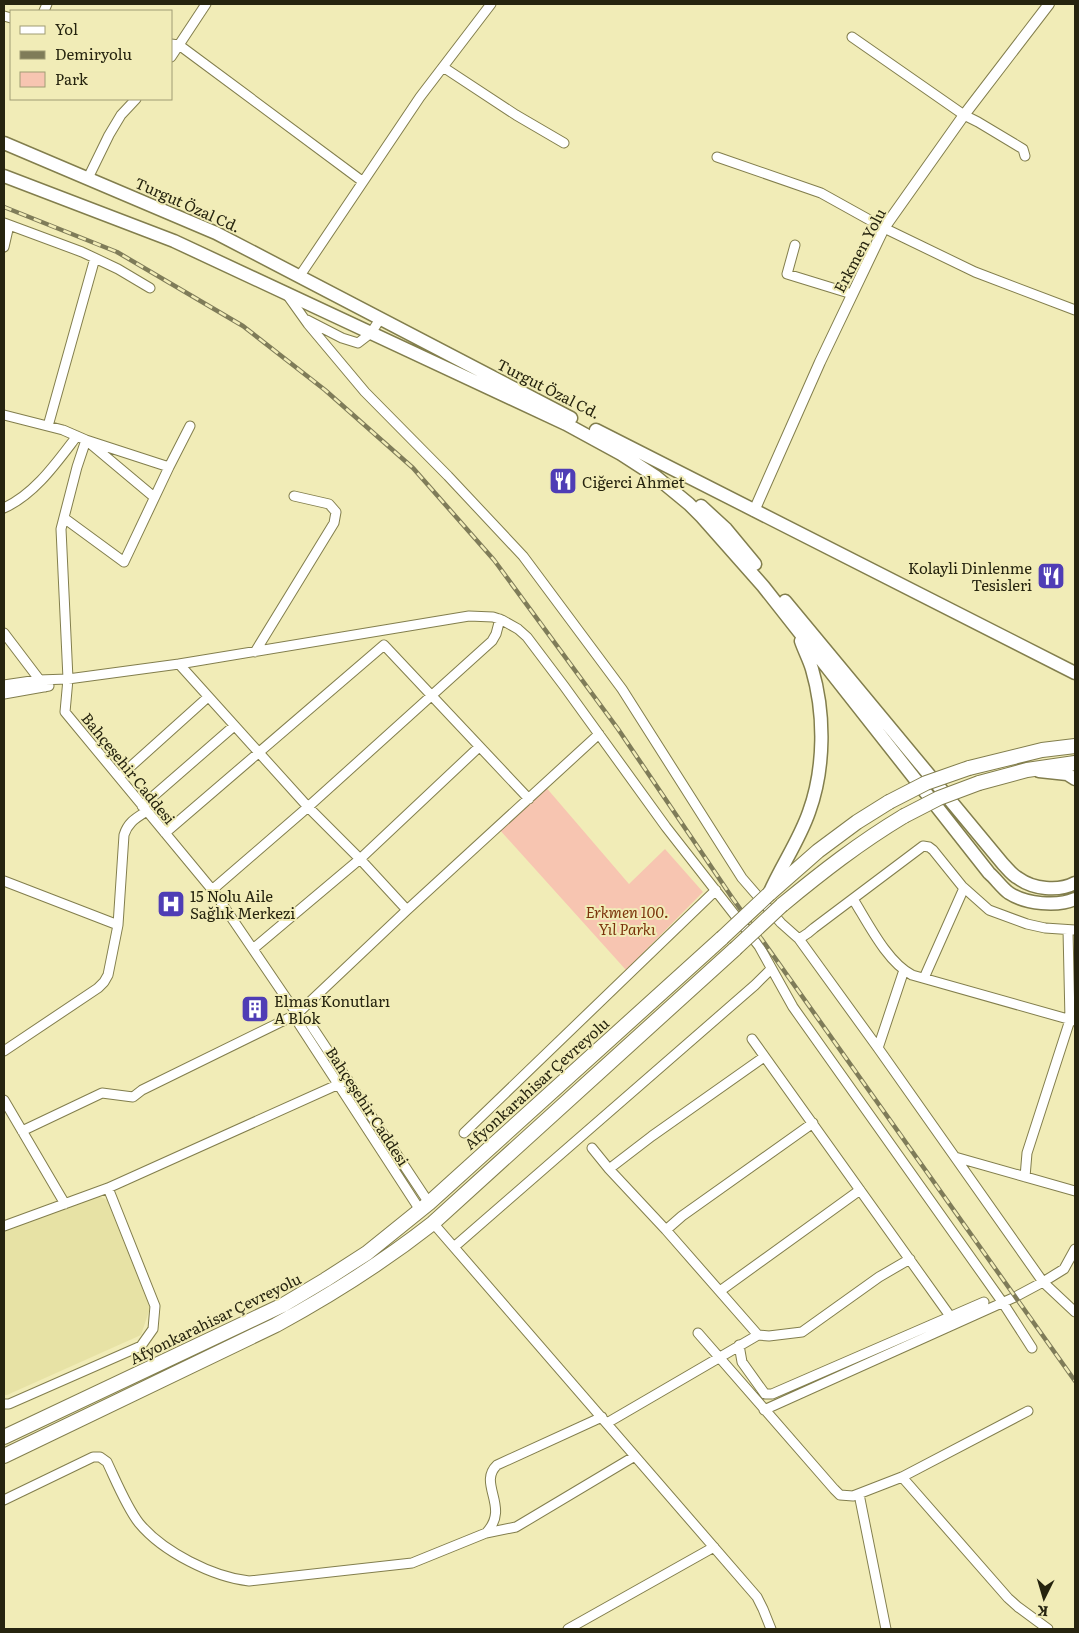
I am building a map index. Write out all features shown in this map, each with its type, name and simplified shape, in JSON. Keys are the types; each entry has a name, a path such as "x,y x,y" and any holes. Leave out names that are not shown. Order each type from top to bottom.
{"highway":[{"name":"Afyonkarahisar Çevreyolu","path":"4,1437 283,1305 346,1267 387,1238 769,894 818,851 857,822 889,802 926,783 969,768 1042,750 1075,746"},
{"name":"Afyonkarahisar Çevreyolu","path":"4,1456 276,1325 319,1302 400,1249 433,1223 782,905 854,848 904,816 939,798 979,783 1027,770 1075,764"}],"main road":[{"name":"Turgut Özal Cd.","path":"4,143 216,233 626,451"},
{"name":"Turgut Özal Cd.","path":"4,176 174,241 754,511 1075,673"},
{"path":"626,451 689,504 763,586 989,873 1010,893 1026,900 1048,903 1069,902 1075,899"},
{"path":"626,451 684,490 726,529 1017,878 1034,886 1053,888 1075,883"},
{"path":"769,894 810,811 818,777 820,733 818,699 812,669 797,629"},
{"path":"1027,770 1067,774 1075,779"}],"street":[{"path":"206,4 175,44 362,182"},
{"path":"299,277 362,182 443,67 491,4"},
{"name":"Erkmen Yolu","path":"754,511 820,362 884,228 964,115 1048,4"},
{"path":"852,37 964,115 1023,149 1025,156"},
{"path":"443,67 564,143"},
{"path":"88,178 109,135 121,116 135,100"},
{"path":"716,157 821,193 884,228 975,272 1075,310"},
{"path":"4,247 6,224 82,252 150,288"},
{"path":"795,245 787,274 852,294"},
{"path":"48,426 95,258"},
{"path":"286,294 365,392 523,556 622,689 742,878 781,923 799,939 1043,1282 1075,1312"},
{"path":"304,318 342,338 358,343 371,333 380,319"},
{"path":"4,415 64,430 82,438 169,467"},
{"path":"64,518 124,562 190,426"},
{"path":"82,438 154,497"},
{"path":"4,508 13,504 28,492 82,438"},
{"name":"Bahçeşehir Caddesi","path":"82,438 77,467 61,529 68,679 65,712 212,890 297,1014 309,1022 348,1080 424,1206"},
{"path":"255,652 336,516 336,512 329,504 294,496"},
{"path":"4,694 68,679 179,664 469,616 500,619 510,624 527,638 666,827 759,946 793,1007 1003,1303 1032,1348"},
{"path":"212,890 308,808 492,641 500,619"},
{"path":"4,633 42,684"},
{"path":"165,833 384,645 529,798"},
{"path":"179,664 308,808 360,859 407,910"},
{"path":"4,685 42,684"},
{"path":"119,777 208,696"},
{"path":"4,1052 104,982 108,975 118,925 126,828 234,726"},
{"path":"22,1131 102,1094 133,1097 142,1090 297,1014 599,734"},
{"path":"253,949 360,859 479,747"},
{"path":"799,939 923,846 933,850 964,888 989,910 1027,924 1045,928 1072,930 1072,1020 1027,1153 1025,1177"},
{"path":"4,881 118,925"},
{"path":"924,978 964,888"},
{"path":"464,1133 716,890"},
{"path":"853,899 889,955 904,970 924,978 1072,1020"},
{"path":"454,1247 771,969"},
{"path":"878,1048 904,970"},
{"name":"Bahçeşehir Caddesi","path":"297,1014 299,1024 338,1084 424,1206"},
{"path":"752,1039 950,1316"},
{"path":"609,1170 652,1136 764,1057"},
{"path":"4,1226 108,1188 348,1080"},
{"path":"4,1100 65,1204"},
{"path":"666,1230 682,1216 813,1124"},
{"path":"592,1148 609,1170 666,1230 758,1334 769,1336 802,1332 879,1277 910,1259"},
{"path":"955,1156 1075,1191"},
{"path":"4,1404 9,1404 141,1346 153,1329 155,1306 108,1188"},
{"path":"720,1291 860,1190"},
{"path":"433,1223 757,1597 764,1608 770,1629"},
{"path":"764,1410 1003,1303 1064,1269 1075,1249"},
{"path":"739,1345 742,1362 765,1394 772,1394 984,1302"},
{"path":"698,1333 840,1495 853,1496 902,1477 1028,1411"},
{"path":"486,1532 493,1522 496,1510 495,1499 489,1480 492,1470 497,1465 605,1420 758,1334"},
{"path":"4,1500 93,1458 100,1457 107,1462 139,1523 150,1534 164,1545 202,1568 223,1576 249,1581 412,1563 486,1532 516,1527 635,1456"},
{"path":"902,1477 1008,1598 1048,1629"},
{"path":"859,1494 886,1629"},
{"path":"568,1629 713,1546"}],"shaded area":[{"path":"99,1196 107,1200 150,1308 141,1335 4,1395 4,1230"}],"green space":[{"name":"Erkmen 100. Yıl Parkı","path":"544,785 629,884 665,849 703,892 626,970 498,828"}],"railway":[{"path":"4,207 117,252 243,326 325,390 413,468 494,560 618,729 731,896 1075,1381"}],"place":[{"name":"Ciğerci Ahmet","path":"563,481"},
{"name":"Kolayli Dinlenme Tesisleri","path":"1051,576"},
{"name":"15 Nolu Aile Sağlık Merkezi","path":"171,904"},
{"name":"Elmas Konutları A Blok","path":"255,1009"}]}
